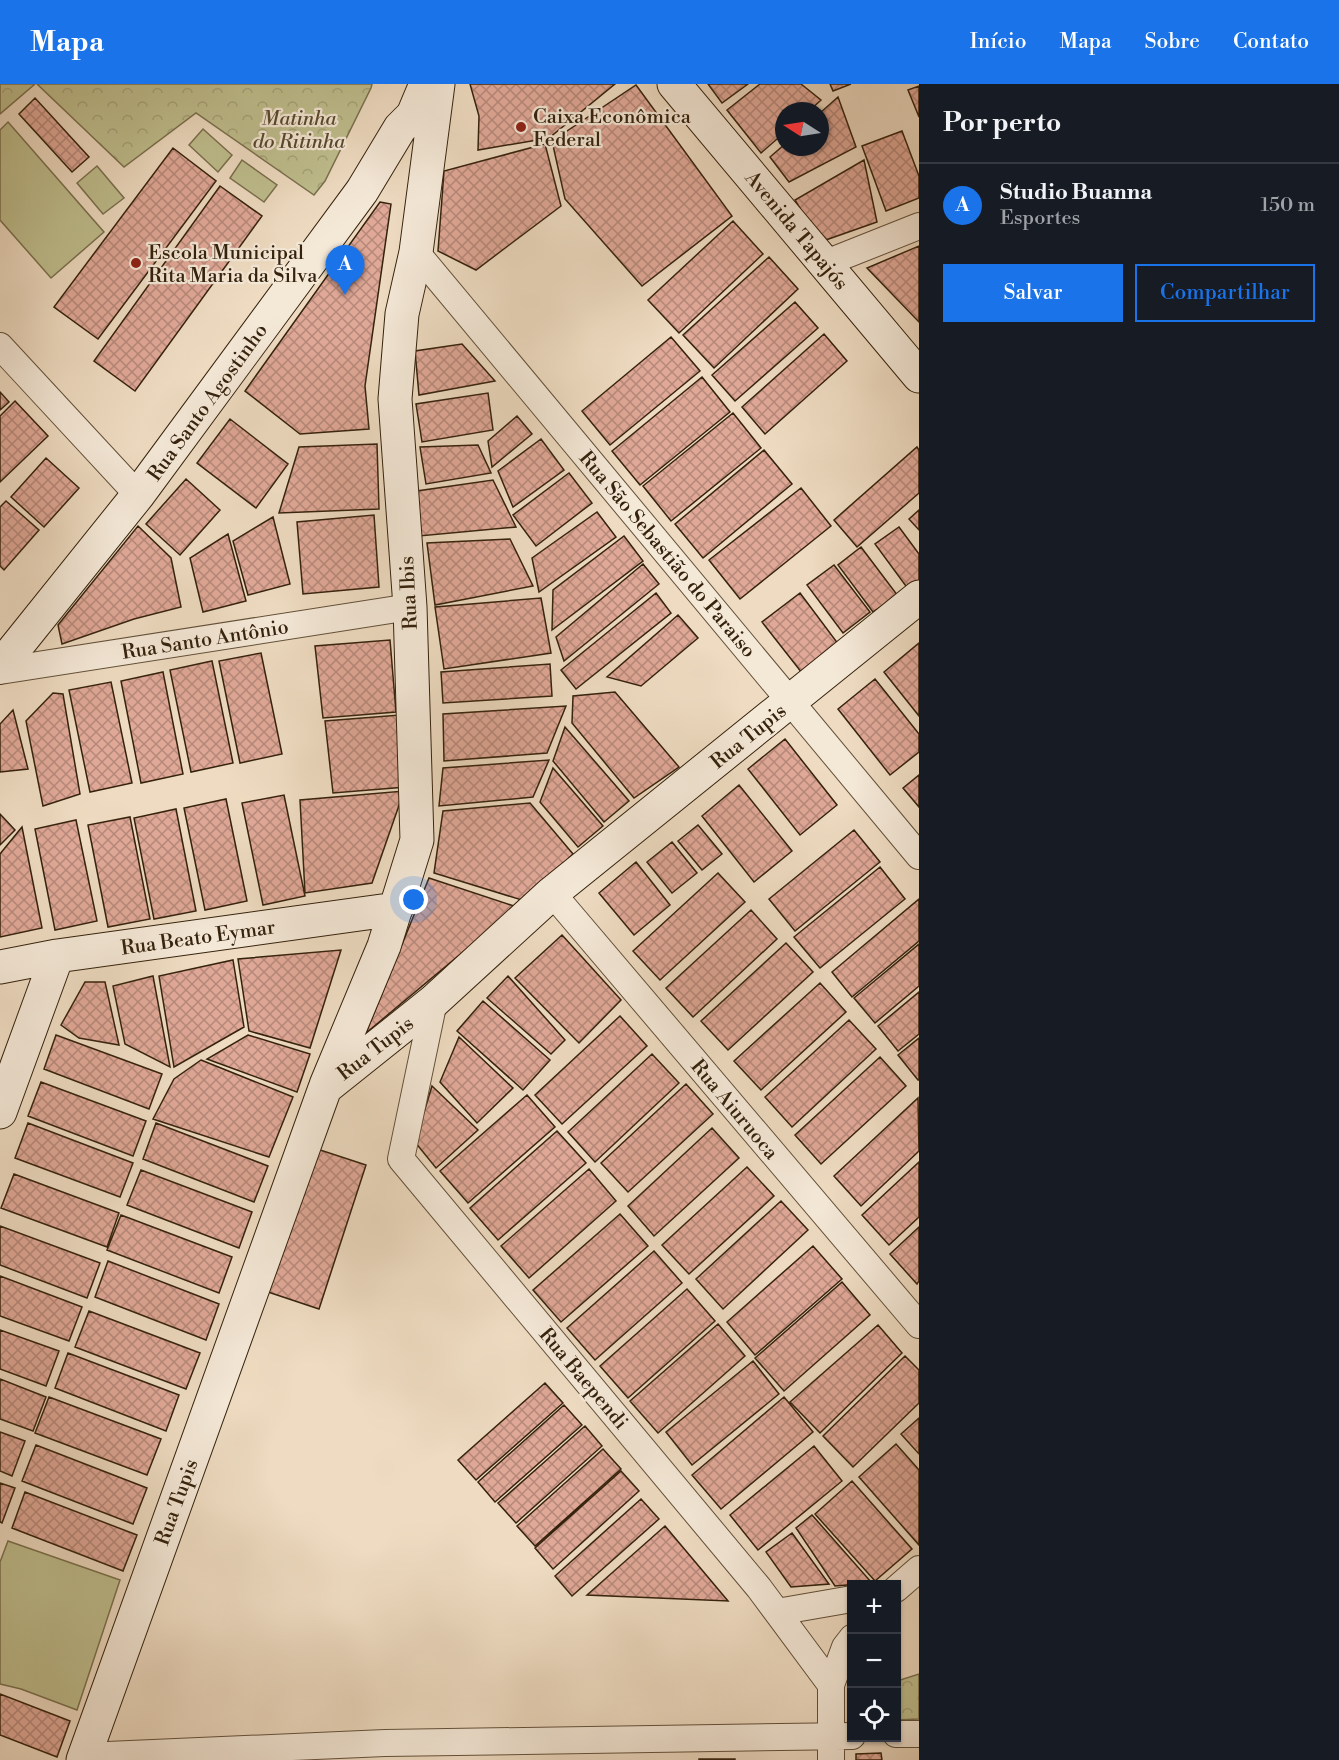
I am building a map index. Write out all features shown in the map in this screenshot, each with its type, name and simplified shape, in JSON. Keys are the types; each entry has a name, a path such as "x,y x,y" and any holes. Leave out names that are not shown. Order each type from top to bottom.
{"street":[{"name":"Rua Santo Agostinho","path":"400,128 405,84"},
{"name":"Rua Santo Agostinho","path":"0,669 138,495 362,191 400,128 413,115 426,84"},
{"name":"Rua Ibis","path":"325,1088 384,946 417,840 410,608 395,399 402,314 416,252 438,84"},
{"name":"Avenida Tapajós","path":"674,84 919,376"},
{"path":"826,263 919,226"},
{"name":"Rua São Sebastião do Paraiso","path":"416,252 919,856"},
{"path":"0,346 138,495"},
{"name":"Rua Tupis","path":"83,1758 325,1088 434,1001 552,893 919,597"},
{"name":"Rua Santo Antônio","path":"0,669 410,608"},
{"name":"Rua Aiuruoca","path":"552,893 919,1325"},
{"name":"Rua Beato Eymar","path":"0,967 57,956 396,909"},
{"path":"0,1112 57,956"},
{"name":"Rua Baependi","path":"434,1001 401,1159 752,1579 831,1685"},
{"path":"901,1585 919,1569"},
{"path":"777,1612 847,1600"},
{"path":"83,1758 838,1744 831,1685 847,1644"},
{"path":"901,1734 919,1734"}],"green space":[{"path":"0,84 35,84 0,114"},
{"name":"Matinha do Ritinha","path":"37,84 372,84 325,181 314,195 196,113 124,167"},
{"path":"8,122 104,232 51,278 0,220 0,130"},
{"path":"203,129 232,155 218,172 189,145"},
{"path":"242,160 277,185 264,202 230,178"},
{"path":"97,166 124,198 103,214 77,183"},
{"path":"8,1541 120,1580 77,1710 21,1689 0,1684 0,1562"},
{"path":"919,1674 919,1719 901,1720 901,1680"}],"building":[{"name":"Caixa Econômica Federal","path":"470,84 615,84 549,138 478,150 479,116"},
{"path":"708,84 748,84 722,103"},
{"path":"760,84 801,84 821,100 819,102 775,102 775,141 761,153 727,110"},
{"path":"830,84 851,84 833,91"},
{"path":"636,85 732,216 642,286 565,199 552,141"},
{"path":"919,86 919,117 908,90"},
{"path":"838,97 856,147 789,182 770,157 775,153 775,156 829,156 829,105"},
{"path":"35,98 89,157 72,172 19,114"},
{"path":"902,131 919,176 919,198 886,211 862,146"},
{"path":"545,144 561,206 476,270 438,251 444,171"},
{"path":"173,148 216,181 98,339 54,307"},
{"path":"864,160 877,222 820,242 795,200"},
{"path":"220,186 262,216 135,391 94,361"},
{"path":"380,202 391,204 365,386 369,429 300,434 245,391"},
{"path":"733,221 763,254 679,333 648,300"},
{"path":"919,246 919,322 867,268"},
{"path":"769,257 798,289 714,368 683,335"},
{"path":"795,302 818,328 735,401 712,375"},
{"path":"824,334 847,361 765,434 742,407"},
{"path":"671,337 700,371 610,445 582,411"},
{"path":"462,344 495,381 419,395 415,351"},
{"path":"702,377 730,412 640,485 612,451"},
{"path":"0,392 9,402 0,410"},
{"path":"488,393 493,430 422,442 416,404"},
{"path":"15,401 48,436 0,482 0,416"},
{"path":"733,413 761,448 671,521 643,486"},
{"path":"517,416 532,434 492,467 488,441"},
{"path":"230,419 288,464 256,508 197,463"},
{"path":"541,439 564,470 513,507 498,471"},
{"path":"377,444 379,509 279,513 299,447"},
{"path":"478,445 491,473 426,484 420,447"},
{"path":"917,447 919,450 919,493 857,547 834,520"},
{"path":"764,450 792,484 703,558 675,524"},
{"path":"46,458 79,488 44,527 11,497"},
{"path":"569,473 592,503 536,546 513,515"},
{"path":"186,479 220,510 180,555 146,524"},
{"path":"493,480 516,527 419,536 417,491"},
{"path":"801,488 831,526 740,599 709,560"},
{"path":"6,501 39,530 4,570 0,566 0,507"},
{"path":"919,510 919,530 909,519"},
{"path":"597,512 616,537 539,592 532,558"},
{"path":"374,515 379,587 303,594 297,522"},
{"path":"273,517 290,584 248,595 233,541"},
{"path":"138,526 171,558 181,607 134,619 62,644 58,625"},
{"path":"899,527 919,554 919,586 911,593 875,544"},
{"path":"228,534 246,601 203,612 190,558"},
{"path":"624,536 643,561 552,630 553,590"},
{"path":"510,539 533,586 435,605 427,543"},
{"path":"861,547 898,596 873,612 838,565"},
{"path":"643,564 659,584 564,661 556,637"},
{"path":"834,565 870,612 843,633 807,585"},
{"path":"656,593 671,613 576,689 561,670"},
{"path":"800,593 839,645 802,673 762,622"},
{"path":"541,598 551,653 444,669 435,607"},
{"path":"678,615 698,638 641,686 607,677"},
{"path":"390,640 396,712 323,718 315,646"},
{"path":"919,643 919,716 884,672"},
{"path":"261,653 282,754 240,763 219,661"},
{"path":"212,661 233,763 191,772 170,670"},
{"path":"550,664 552,696 443,703 441,672"},
{"path":"163,672 183,774 141,783 121,681"},
{"path":"875,679 919,734 919,752 890,775 838,709"},
{"path":"111,682 132,783 90,792 69,690"},
{"path":"615,692 679,767 634,798 572,723 573,696"},
{"path":"53,693 63,694 80,794 43,806 26,721"},
{"path":"566,706 547,753 444,761 443,714"},
{"path":"13,710 28,769 0,772 0,724"},
{"path":"400,715 406,787 333,793 325,721"},
{"path":"565,727 629,801 604,822 553,761"},
{"path":"785,739 837,805 800,835 748,769"},
{"path":"549,760 533,797 439,806 443,768"},
{"path":"553,768 603,826 578,847 540,802"},
{"path":"919,775 919,807 903,788"},
{"path":"739,785 792,851 754,882 702,816"},
{"path":"404,791 372,883 305,893 300,800"},
{"path":"284,795 305,896 263,905 242,803"},
{"path":"226,799 247,901 205,910 184,808"},
{"path":"530,803 573,854 525,901 434,873 443,811"},
{"path":"176,809 196,911 154,919 134,818"},
{"path":"0,814 15,830 0,845"},
{"path":"130,817 150,919 108,927 88,825"},
{"path":"76,820 97,921 55,930 35,829"},
{"path":"698,825 722,854 702,870 678,841"},
{"path":"22,827 42,928 0,937 0,854"},
{"path":"854,830 880,862 795,931 769,899"},
{"path":"672,842 697,873 672,893 647,862"},
{"path":"636,862 670,905 634,935 599,893"},
{"path":"880,867 905,899 820,968 794,937"},
{"path":"718,873 745,902 660,980 633,951"},
{"path":"429,878 517,907 366,1033"},
{"path":"919,899 919,941 852,997 832,972"},
{"path":"751,910 777,939 693,1017 666,988"},
{"path":"562,935 621,1000 579,1043 515,978"},
{"path":"786,943 813,972 728,1050 701,1021"},
{"path":"919,944 919,986 875,1023 854,998"},
{"path":"341,950 310,1048 249,1031 238,959"},
{"path":"233,960 244,1027 174,1067 159,976"},
{"path":"153,976 170,1067 125,1044 113,986"},
{"path":"508,976 565,1040 551,1054 487,998"},
{"path":"85,982 105,982 119,1045 79,1038 61,1025"},
{"path":"820,983 846,1012 761,1090 734,1061"},
{"path":"919,992 919,1034 898,1051 878,1026"},
{"path":"483,1001 550,1060 523,1090 457,1031"},
{"path":"620,1016 647,1046 562,1124 535,1095"},
{"path":"849,1020 876,1049 792,1127 765,1097"},
{"path":"56,1035 162,1074 149,1109 44,1069"},
{"path":"248,1035 310,1054 297,1092 207,1059"},
{"path":"459,1037 513,1088 477,1123 440,1082"},
{"path":"919,1038 919,1080 918,1080 898,1055"},
{"path":"652,1054 679,1083 595,1162 568,1132"},
{"path":"880,1057 906,1086 821,1164 795,1135"},
{"path":"201,1060 293,1097 269,1157 153,1119 174,1079"},
{"path":"41,1082 146,1121 133,1156 28,1116"},
{"path":"686,1084 713,1114 628,1192 601,1163"},
{"path":"432,1086 478,1130 436,1168 415,1142"},
{"path":"527,1095 555,1127 468,1203 440,1171"},
{"path":"918,1098 919,1151 861,1206 834,1176"},
{"path":"28,1123 133,1163 120,1197 15,1158"},
{"path":"156,1123 268,1166 254,1202 143,1159"},
{"path":"712,1128 739,1158 654,1236 628,1206"},
{"path":"557,1131 586,1163 498,1240 470,1208"},
{"path":"314,1148 366,1165 319,1309 268,1292"},
{"path":"919,1162 919,1217 889,1245 862,1215"},
{"path":"747,1167 774,1196 689,1274 662,1245"},
{"path":"589,1169 616,1201 529,1278 501,1246"},
{"path":"141,1170 252,1212 239,1248 127,1205"},
{"path":"14,1174 119,1213 107,1247 1,1208"},
{"path":"781,1201 808,1230 723,1309 696,1279"},
{"path":"620,1214 648,1246 561,1322 533,1290"},
{"path":"121,1215 232,1257 219,1293 107,1250"},
{"path":"0,1226 100,1263 87,1298 0,1265"},
{"path":"919,1227 919,1281 917,1284 890,1254"},
{"path":"813,1246 842,1279 755,1355 727,1322"},
{"path":"654,1251 682,1283 595,1360 567,1328"},
{"path":"108,1261 219,1304 206,1340 95,1297"},
{"path":"0,1276 82,1307 69,1341 0,1316"},
{"path":"842,1282 870,1315 784,1391 755,1358"},
{"path":"687,1289 715,1321 628,1398 600,1366"},
{"path":"89,1311 200,1353 186,1389 75,1347"},
{"path":"718,1324 745,1356 658,1433 630,1401"},
{"path":"878,1325 902,1353 820,1433 790,1402"},
{"path":"0,1330 59,1351 46,1386 0,1369"},
{"path":"68,1353 179,1395 166,1431 55,1388"},
{"path":"905,1356 919,1370 919,1403 853,1467 823,1436"},
{"path":"753,1361 779,1394 692,1465 666,1432"},
{"path":"0,1379 46,1397 33,1431 0,1419"},
{"path":"545,1383 563,1403 476,1480 458,1460"},
{"path":"49,1397 161,1439 147,1475 35,1433"},
{"path":"784,1397 813,1432 721,1509 692,1475"},
{"path":"564,1405 582,1425 495,1502 478,1482"},
{"path":"919,1418 919,1454 901,1434"},
{"path":"585,1426 602,1446 516,1523 498,1503"},
{"path":"0,1432 25,1441 12,1476 0,1471"},
{"path":"896,1444 919,1470 919,1545 859,1477"},
{"path":"36,1445 147,1488 133,1524 22,1481"},
{"path":"814,1446 842,1481 758,1550 730,1515"},
{"path":"603,1449 621,1469 535,1546 517,1526"},
{"path":"621,1471 639,1491 553,1569 535,1548"},
{"path":"852,1481 912,1549 874,1580 815,1514"},
{"path":"0,1483 15,1488 2,1523 0,1522"},
{"path":"25,1492 137,1535 123,1571 12,1528"},
{"path":"641,1499 659,1519 572,1596 555,1576"},
{"path":"812,1515 869,1580 847,1580 847,1585 835,1586 796,1528"},
{"path":"665,1526 728,1601 587,1595"},
{"path":"792,1533 829,1584 791,1587 766,1552"},
{"path":"0,1694 70,1721 57,1757 0,1735"},
{"path":"881,1753 882,1760 856,1760 856,1754"},
{"path":"735,1759 735,1760 699,1760"}],"place":[{"name":"Caixa Econômica Federal","path":"521,127"},
{"name":"Escola Municipal Rita Maria da Silva","path":"136,263"},
{"name":"Studio Buanna","path":"345,295"}]}
